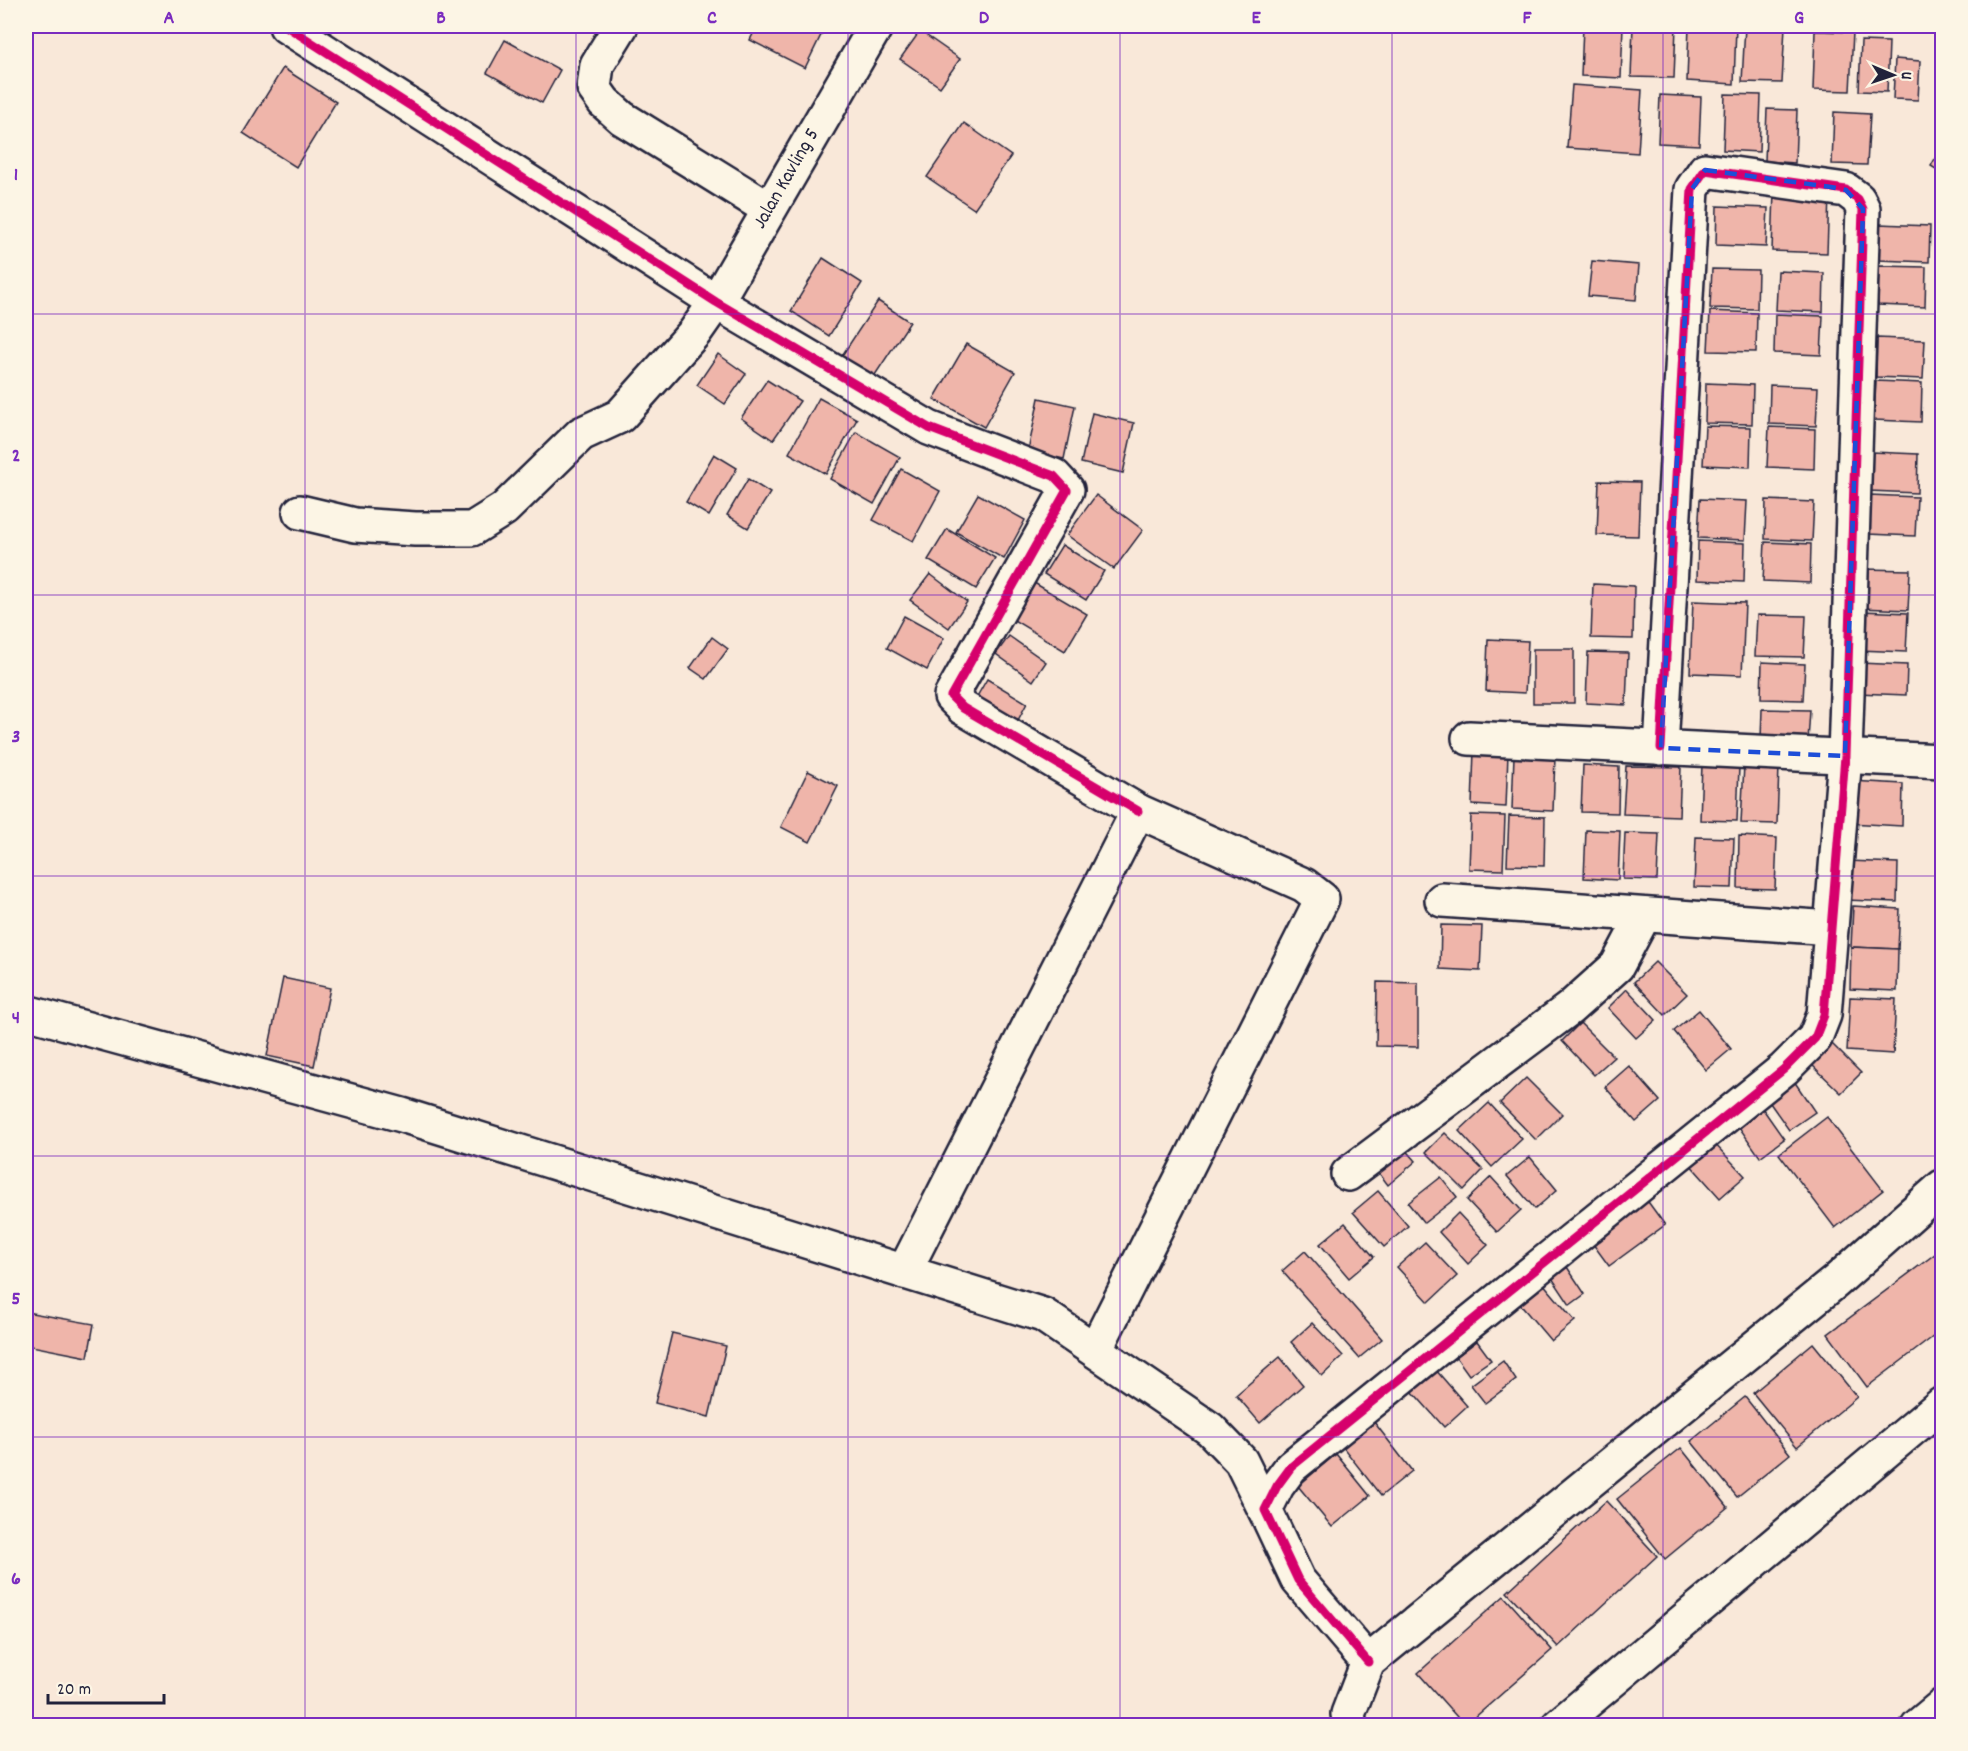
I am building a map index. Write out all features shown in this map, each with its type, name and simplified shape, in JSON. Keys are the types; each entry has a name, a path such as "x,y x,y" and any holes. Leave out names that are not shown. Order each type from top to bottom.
{"street":[{"path":"286,26 716,302 930,428 1054,476 1067,490 951,696 963,708 1138,811 1304,885 1322,900 1095,1350"},
{"path":"621,26 597,65 594,88 604,102 622,118 769,209"},
{"name":"Jalan Kavling 5","path":"300,512 355,525 415,529 472,529 504,508 581,434 620,416 695,332 716,302 876,26"},
{"path":"1264,1510 1291,1467 1784,1069 1815,1038 1824,1015 1845,756 1863,209 1858,199 1839,189 1705,170 1692,189 1661,748"},
{"path":"1469,738 1942,761"},
{"path":"904,1272 1138,811"},
{"path":"1442,900 1831,928"},
{"path":"1348,1174 1570,1008 1617,966 1644,915"},
{"path":"26,1012 402,1115 1043,1315 1210,1429 1241,1461 1298,1580 1368,1662"},
{"path":"1350,1725 1348,1714 1368,1662 1941,1193"},
{"path":"1558,1725 1942,1404"},
{"path":"1918,1725 1942,1706"}],"highlighted area":[{"path":"1705,170 1846,190 1863,209 1845,756 1661,748 1692,189"}],"building":[{"path":"757,26 807,26 822,33 805,68 750,40"},
{"path":"1583,26 1623,26 1621,78 1581,76"},
{"path":"1633,26 1676,26 1674,78 1631,77"},
{"path":"1689,26 1736,26 1734,84 1687,81"},
{"path":"1745,26 1785,26 1782,83 1742,82"},
{"path":"920,31 960,59 940,87 900,59"},
{"path":"1815,31 1853,32 1850,91 1813,90"},
{"path":"505,40 560,70 542,103 487,73"},
{"path":"1861,41 1889,42 1887,92 1859,91"},
{"path":"1895,59 1920,61 1918,100 1893,99"},
{"path":"283,68 336,102 296,167 243,133"},
{"path":"1572,85 1642,90 1638,153 1567,148"},
{"path":"1725,94 1761,95 1759,152 1723,150"},
{"path":"1660,95 1701,97 1699,145 1658,143"},
{"path":"1767,109 1797,110 1795,163 1765,161"},
{"path":"1834,112 1870,114 1867,165 1832,164"},
{"path":"964,123 1011,156 974,209 927,177"},
{"path":"1942,146 1942,173 1931,166"},
{"path":"1774,192 1829,195 1827,253 1772,251"},
{"path":"1717,206 1768,208 1766,247 1716,245"},
{"path":"1879,224 1930,226 1929,262 1878,260"},
{"path":"823,258 862,283 829,336 791,311"},
{"path":"1592,261 1639,265 1636,300 1588,296"},
{"path":"1879,266 1926,267 1925,307 1878,305"},
{"path":"1712,269 1758,270 1757,309 1710,308"},
{"path":"1778,271 1824,273 1823,312 1776,310"},
{"path":"878,301 910,322 871,381 839,360"},
{"path":"1710,311 1757,313 1756,352 1708,351"},
{"path":"1775,314 1823,316 1821,355 1774,353"},
{"path":"1877,338 1925,340 1923,379 1876,377"},
{"path":"966,344 1015,372 984,427 934,399"},
{"path":"718,354 746,374 725,404 697,385"},
{"path":"767,380 800,401 773,440 741,418"},
{"path":"1876,381 1922,383 1921,422 1874,420"},
{"path":"1706,383 1753,385 1752,424 1705,423"},
{"path":"1770,385 1818,387 1816,426 1769,424"},
{"path":"819,398 857,419 826,474 789,453"},
{"path":"1039,398 1075,406 1064,459 1028,451"},
{"path":"1092,413 1134,423 1123,473 1081,463"},
{"path":"1705,426 1751,427 1750,467 1703,465"},
{"path":"1769,427 1815,429 1814,469 1767,467"},
{"path":"856,432 900,457 874,504 830,479"},
{"path":"1872,452 1918,454 1917,493 1869,491"},
{"path":"714,454 737,468 709,516 686,502"},
{"path":"901,469 940,491 913,541 873,520"},
{"path":"748,479 770,493 748,528 727,515"},
{"path":"1599,481 1640,482 1638,536 1597,535"},
{"path":"978,494 1025,520 1004,559 956,532"},
{"path":"1096,495 1143,530 1114,569 1067,535"},
{"path":"1869,495 1917,497 1915,536 1868,534"},
{"path":"1700,499 1747,501 1745,540 1698,538"},
{"path":"1766,500 1814,502 1812,541 1765,539"},
{"path":"947,529 995,558 976,589 928,560"},
{"path":"1698,541 1745,543 1744,582 1697,580"},
{"path":"1765,542 1811,544 1810,583 1763,581"},
{"path":"1062,545 1104,571 1086,600 1044,574"},
{"path":"1862,569 1910,570 1908,610 1861,608"},
{"path":"930,574 967,602 949,628 910,600"},
{"path":"1024,577 1087,614 1065,651 1002,613"},
{"path":"1593,584 1634,586 1633,639 1591,638"},
{"path":"1693,601 1745,603 1742,675 1690,673"},
{"path":"1861,611 1908,613 1906,652 1859,650"},
{"path":"1757,615 1806,616 1804,657 1755,656"},
{"path":"904,616 944,638 927,670 887,648"},
{"path":"1009,636 1046,662 1033,681 996,654"},
{"path":"712,637 728,649 706,679 690,668"},
{"path":"1488,639 1528,641 1525,693 1486,691"},
{"path":"1533,649 1574,649 1574,703 1533,703"},
{"path":"1588,652 1628,653 1626,705 1586,703"},
{"path":"1762,662 1805,664 1803,700 1761,699"},
{"path":"1858,663 1907,665 1906,695 1857,693"},
{"path":"987,679 1027,703 1016,724 975,700"},
{"path":"1762,709 1810,710 1808,741 1761,739"},
{"path":"1474,751 1508,753 1506,807 1472,805"},
{"path":"1514,756 1555,757 1553,811 1512,809"},
{"path":"1702,764 1739,766 1737,821 1700,820"},
{"path":"1583,765 1619,767 1618,813 1581,812"},
{"path":"1744,765 1779,766 1777,824 1741,823"},
{"path":"1626,766 1681,767 1679,816 1623,814"},
{"path":"808,771 838,786 810,842 781,827"},
{"path":"1851,781 1903,784 1902,826 1849,823"},
{"path":"1471,815 1505,816 1503,870 1469,869"},
{"path":"1509,816 1545,817 1544,866 1507,865"},
{"path":"1586,830 1620,831 1618,880 1584,878"},
{"path":"1625,833 1659,834 1657,880 1623,879"},
{"path":"1739,836 1777,838 1775,889 1738,888"},
{"path":"1696,837 1734,838 1732,888 1694,887"},
{"path":"1848,861 1898,863 1897,902 1846,900"},
{"path":"1853,906 1900,909 1898,949 1851,947"},
{"path":"1441,925 1482,926 1480,971 1440,969"},
{"path":"1851,947 1898,949 1897,991 1850,989"},
{"path":"1655,962 1687,994 1665,1015 1634,982"},
{"path":"283,978 330,988 314,1066 267,1056"},
{"path":"1377,982 1418,983 1418,1047 1376,1046"},
{"path":"1627,989 1656,1020 1636,1038 1608,1008"},
{"path":"1850,997 1896,999 1893,1054 1847,1051"},
{"path":"1699,1010 1731,1049 1706,1070 1674,1031"},
{"path":"1580,1023 1614,1057 1594,1075 1562,1041"},
{"path":"1831,1043 1861,1073 1841,1093 1811,1064"},
{"path":"1629,1066 1660,1101 1636,1122 1605,1087"},
{"path":"1526,1078 1562,1114 1536,1140 1500,1103"},
{"path":"1792,1078 1815,1112 1789,1130 1765,1096"},
{"path":"1758,1102 1784,1139 1760,1157 1734,1120"},
{"path":"1489,1103 1522,1139 1492,1167 1459,1131"},
{"path":"1827,1117 1883,1190 1835,1228 1779,1154"},
{"path":"1445,1133 1483,1170 1464,1190 1426,1152"},
{"path":"1712,1141 1745,1176 1720,1198 1688,1162"},
{"path":"1403,1146 1416,1161 1388,1185 1376,1169"},
{"path":"1530,1157 1557,1190 1535,1209 1507,1176"},
{"path":"1441,1177 1457,1197 1424,1223 1408,1203"},
{"path":"1491,1177 1521,1210 1497,1232 1467,1200"},
{"path":"1378,1191 1408,1226 1384,1247 1353,1212"},
{"path":"1646,1199 1665,1225 1609,1266 1590,1240"},
{"path":"1458,1213 1488,1245 1468,1264 1439,1232"},
{"path":"1345,1223 1374,1257 1349,1278 1320,1244"},
{"path":"1425,1242 1457,1276 1429,1302 1397,1267"},
{"path":"1305,1251 1382,1339 1359,1358 1282,1271"},
{"path":"1939,1251 1942,1255 1942,1330 1867,1387 1828,1334"},
{"path":"1567,1267 1585,1294 1570,1305 1552,1278"},
{"path":"1542,1282 1575,1321 1551,1341 1518,1302"},
{"path":"26,1312 94,1324 88,1357 26,1345"},
{"path":"1312,1323 1343,1356 1322,1376 1291,1342"},
{"path":"672,1333 726,1346 709,1417 655,1403"},
{"path":"1477,1341 1491,1360 1469,1375 1456,1357"},
{"path":"1813,1343 1857,1397 1797,1447 1753,1393"},
{"path":"1280,1357 1303,1385 1260,1423 1236,1395"},
{"path":"1503,1361 1516,1380 1485,1403 1471,1385"},
{"path":"1435,1369 1467,1406 1444,1427 1411,1390"},
{"path":"1745,1397 1790,1454 1737,1497 1691,1441"},
{"path":"1374,1422 1412,1471 1381,1496 1342,1446"},
{"path":"1681,1448 1728,1507 1665,1559 1617,1499"},
{"path":"1336,1454 1370,1496 1332,1527 1298,1486"},
{"path":"1606,1501 1657,1556 1558,1647 1507,1592"},
{"path":"1504,1596 1552,1650 1465,1726 1418,1673"}],"cycle path":[{"path":"286,26 716,302 929,428 1054,476 1067,490 951,696 963,708 1138,811"},
{"path":"1368,1662 1298,1580 1265,1510 1277,1486 1291,1467 1784,1069 1815,1038 1824,1015 1845,756 1863,209 1858,199 1846,190 1705,170 1692,189 1661,748"}]}
